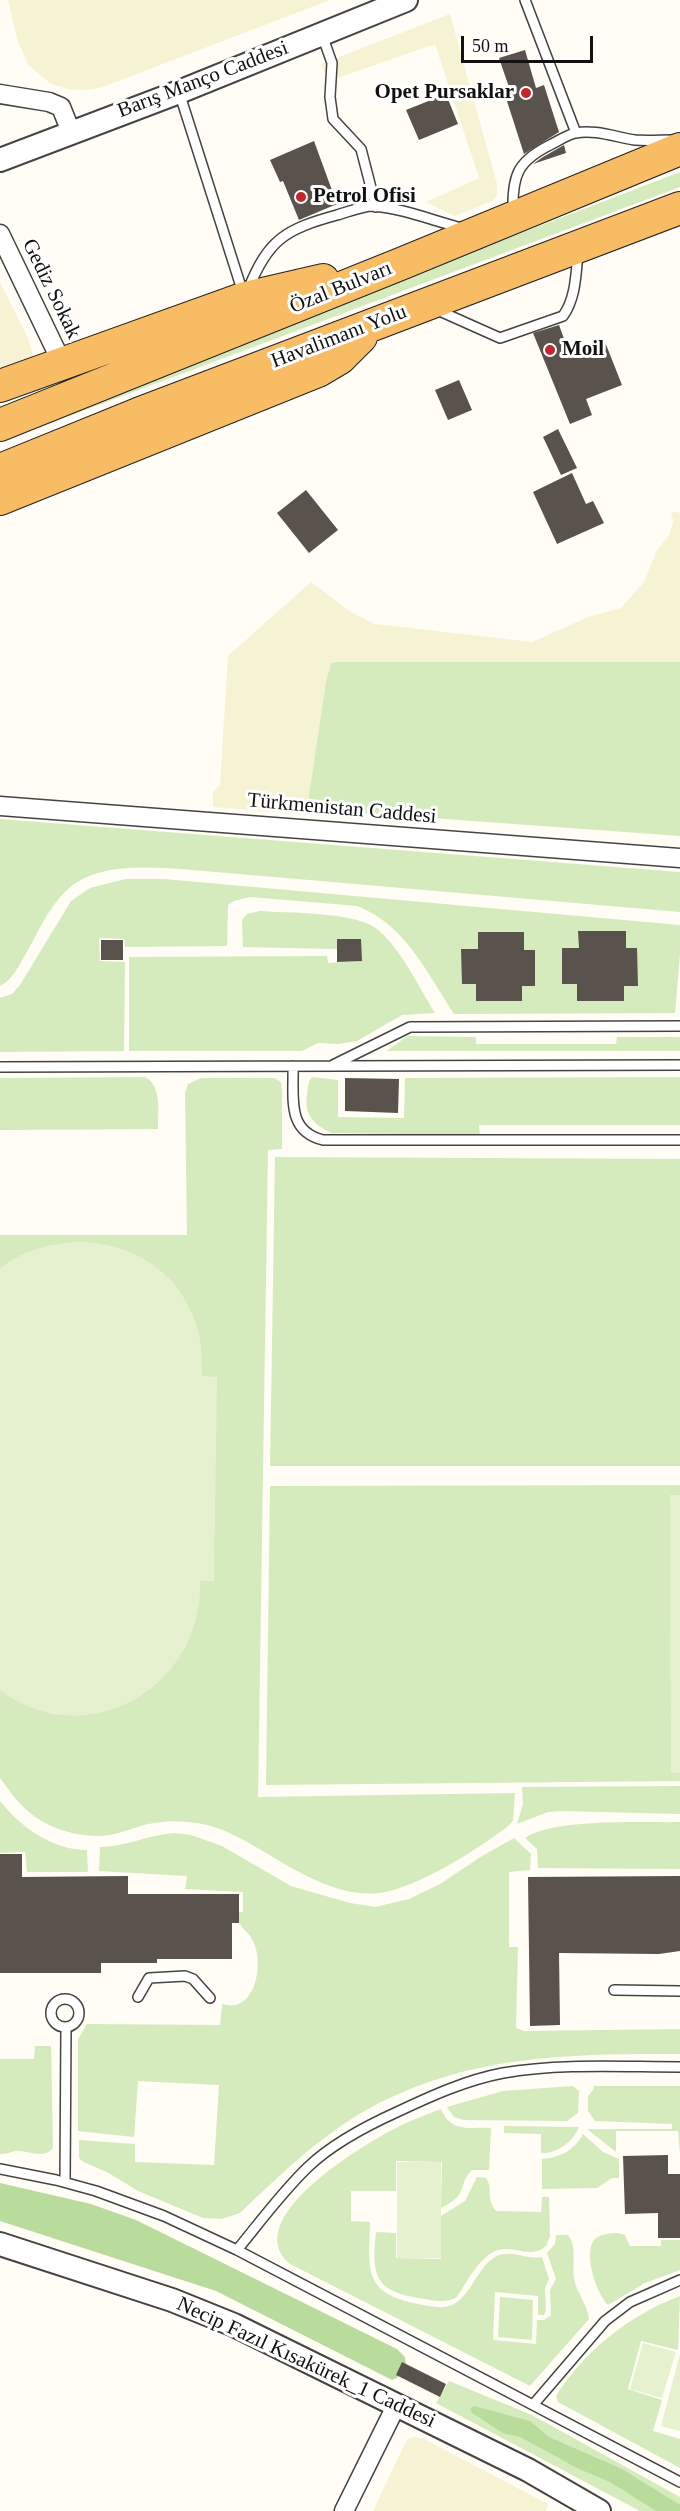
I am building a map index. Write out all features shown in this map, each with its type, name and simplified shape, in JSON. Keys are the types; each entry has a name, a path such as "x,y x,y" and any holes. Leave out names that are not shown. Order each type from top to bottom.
{"highway":[{"name":"Özal Bulvarı","path":"0,425 403,263 680,148"},
{"name":"Havalimanı Yolu","path":"0,470 138,414 680,208"},
{"path":"0,386 245,298 403,263"},
{"path":"0,499 318,371 340,358 370,326"}],"street":[{"name":"Barış Manço Caddesi","path":"0,160 178,92 406,0"},
{"path":"0,94 49,102 61,107 71,132"},
{"name":"Gediz Sokak","path":"0,234 62,363"},
{"name":"Türkmenistan Caddesi","path":"0,806 680,858"},
{"name":"Necip Fazıl Kısakürek_1 Caddesi","path":"0,2244 203,2311 397,2404 560,2487 599,2511"},
{"path":"344,2511 397,2404"}],"lane":[{"path":"525,0 576,133"},
{"path":"321,33 332,63 330,97 333,119 361,149 376,207"},
{"path":"178,92 245,298"},
{"path":"513,217 512,188 518,171 531,154 576,133 605,133 636,140 680,141"},
{"path":"245,298 256,269 268,251 286,232 321,219 370,206 477,232"},
{"path":"425,305 500,338 514,335 563,316 569,308 575,282 578,247"},
{"path":"330,1066 410,1027 680,1026"},
{"path":"0,1067 680,1065"},
{"path":"293,1066 297,1123 304,1132 323,1140 680,1140"},
{"path":"138,1997 149,1978 185,1976 193,1978 210,1998"},
{"path":"614,1990 680,1991"},
{"path":"65,2182 66,2027"},
{"path":"237,2250 286,2190 310,2165 377,2121 460,2084 501,2073 530,2069 680,2067"},
{"path":"0,2169 65,2182 165,2216 237,2250 680,2482"},
{"path":"533,2405 605,2321 630,2302 680,2280"}],"shaded area":[{"path":"8,0 330,0 100,88 83,90 51,84 28,65 17,39"},
{"path":"450,14 497,184 497,196 492,201 455,216 426,202 479,178 435,44 329,81 321,64"},
{"path":"0,282 28,338 35,362 0,376"},
{"path":"671,511 680,513 680,667 343,672 321,816 213,807 213,792 220,785 228,656 311,582 351,612 375,624 532,642 588,617 621,608 644,582 656,552 669,535 673,522"},
{"path":"422,2438 548,2504 546,2511 373,2511 407,2439"}],"green space":[{"path":"680,172 680,187 0,442 0,433"},
{"path":"680,662 680,836 307,809 326,682 331,663"},
{"path":"0,819 680,872 680,912 181,869 121,869 91,875 66,891 49,911 16,970 0,986"},
{"path":"125,879 164,879 680,925 675,1013 454,1014 402,937 374,914 357,906 250,897 228,905 227,946 125,947 124,939 99,938 100,961 125,962 124,1051 0,1052 0,998 12,994 20,985 71,901 90,888"},
{"path":"260,911 350,918 374,927 383,934 400,955 435,1013 402,1015 357,1041 338,1044 318,1043 302,1051 129,1051 129,957 327,956 328,963 361,961 361,939 337,939 337,949 243,947 242,920 247,914"},
{"path":"407,1036 476,1037 476,1044 616,1044 617,1037 680,1037 680,1051 387,1051"},
{"path":"145,1077 157,1093 158,1129 0,1130 0,1078"},
{"path":"312,1077 338,1080 338,1117 404,1118 405,1078 680,1077 680,1125 479,1125 480,1135 331,1133 315,1123 307,1109 308,1083"},
{"path":"201,1078 274,1078 281,1082 282,1090 282,1149 268,1150 258,1797 515,1793 513,1821 507,1827 446,1867 394,1890 359,1893 338,1889 299,1872 225,1831 199,1823 163,1822 100,1836 67,1832 47,1824 29,1812 0,1778 0,1235 187,1235 185,1093 188,1084"},
{"path":"275,1157 680,1159 680,1466 270,1466"},
{"path":"75,1242 119,1248 156,1267 171,1281 184,1297 193,1317 201,1344 202,1376 217,1377 214,1581 200,1581 196,1619 183,1652 161,1679 134,1700 103,1712 69,1716 34,1709 0,1690 0,1269 26,1253"},
{"path":"680,1485 680,1781 266,1785 270,1486"},
{"path":"670,1495 680,1495 680,1773 671,1773"},
{"path":"680,1786 680,1814 561,1811 548,1812 517,1824 523,1804 522,1787"},
{"path":"0,1801 18,1820 38,1835 62,1846 87,1850 88,1872 27,1872 25,1852 0,1853"},
{"path":"680,1822 680,1869 538,1868 537,1849 525,1838 556,1827 577,1824"},
{"path":"174,1833 191,1835 222,1846 291,1886 350,1903 375,1907 409,1899 440,1884 514,1838 531,1854 530,1870 509,1872 509,1947 518,1947 516,2028 524,2031 680,2029 680,2054 559,2057 482,2067 444,2077 406,2091 350,2120 301,2157 240,2213 221,2219 203,2218 138,2191 107,2172 83,2162 79,2158 79,2140 135,2144 135,2162 214,2165 219,2085 138,2081 134,2137 78,2131 78,2039 87,2024 220,2025 222,2004 234,2005 244,2001 250,1994 257,1977 256,1948 240,1923 237,1912 243,1912 243,1892 185,1889 187,1876 99,1871 100,1847"},
{"path":"35,2046 51,2046 53,2148 42,2154 17,2151 0,2154 0,2059 34,2059"},
{"path":"573,2086 579,2091 578,2113 567,2121 464,2120 454,2117 447,2107 503,2091"},
{"path":"594,2086 680,2086 680,2155 678,2131 616,2131 616,2152 587,2129 672,2129 672,2124 595,2121 588,2111 588,2096"},
{"path":"441,2109 445,2117 455,2125 468,2128 491,2128 489,2170 472,2170 460,2194 441,2208 442,2162 396,2161 396,2191 351,2191 351,2221 370,2222 370,2266 378,2286 400,2299 427,2306 450,2306 461,2299 490,2260 497,2256 514,2254 542,2257 549,2279 545,2288 546,2310 544,2315 538,2315 538,2296 495,2292 493,2340 536,2344 537,2320 544,2320 551,2315 550,2290 556,2279 547,2253 555,2244 556,2235 568,2235 573,2250 575,2283 587,2308 589,2319 530,2386 290,2264 278,2246 280,2227 291,2206 310,2186 378,2138 405,2123"},
{"path":"504,2126 579,2127 573,2138 564,2146 541,2153 541,2134 504,2133"},
{"path":"583,2134 603,2152 619,2159 619,2178 612,2178 597,2188 542,2189 542,2159 566,2152 576,2145"},
{"path":"397,2162 441,2162 441,2258 397,2258"},
{"path":"477,2177 486,2178 491,2202 496,2211 541,2212 542,2197 549,2197 550,2236 546,2246 533,2252 500,2249 493,2252 477,2266 457,2297 449,2300 437,2301 409,2296 387,2287 376,2272 376,2232 396,2233 396,2258 441,2259 441,2216 465,2201"},
{"path":"0,2183 91,2204 136,2220 397,2349 405,2357 406,2365 397,2378 392,2380 216,2291 0,2221"},
{"path":"618,2233 625,2235 630,2246 661,2246 661,2240 680,2240 680,2270 645,2283 608,2305 592,2273 591,2245 597,2237"},
{"path":"680,2296 678,2350 641,2341 628,2389 662,2400 653,2431 680,2439 680,2468 558,2402 556,2396 581,2364 610,2336 644,2313"},
{"path":"500,2297 533,2300 532,2340 498,2337"},
{"path":"643,2343 676,2352 662,2398 630,2389"},
{"path":"680,2354 680,2431 661,2426"},
{"path":"449,2381 532,2415 680,2497 680,2511 640,2511 436,2403"},
{"path":"474,2406 530,2421 549,2437 622,2469 680,2505 680,2511 656,2511 610,2482 579,2469 520,2437 503,2433 472,2413 470,2409"}],"building":[{"path":"525,50 536,88 544,85 559,132 524,154 505,95 511,93 499,58"},
{"path":"446,94 458,124 419,140 406,110"},
{"path":"314,141 337,204 299,220 283,181 280,182 270,160"},
{"path":"564,145 566,153 533,164 543,157"},
{"path":"559,325 570,355 605,342 622,385 586,399 592,415 570,424 533,333"},
{"path":"459,380 472,410 448,420 435,390"},
{"path":"558,429 577,468 561,475 543,437"},
{"path":"572,473 586,504 593,501 604,523 557,544 533,492"},
{"path":"306,490 338,530 309,553 277,513"},
{"path":"578,931 626,931 626,948 637,948 638,986 624,986 624,1001 577,1001 577,984 562,984 562,948 579,948"},
{"path":"478,932 524,932 524,950 535,950 535,986 522,986 522,1001 476,1001 476,984 462,984 461,949 478,949"},
{"path":"337,939 361,939 362,961 337,962"},
{"path":"101,940 123,940 123,960 101,960"},
{"path":"345,1078 399,1079 398,1113 345,1111"},
{"path":"0,1854 22,1854 22,1877 128,1876 128,1894 239,1894 239,1923 232,1923 232,1959 157,1959 157,1963 101,1963 101,1973 0,1973"},
{"path":"680,1876 680,1951 659,1954 559,1953 560,2025 530,2026 528,1877"},
{"path":"668,2155 668,2174 680,2174 680,2238 658,2238 658,2213 625,2214 623,2156"},
{"path":"402,2362 446,2384 440,2397 396,2375"}],"place":[{"name":"Opet Pursaklar","path":"526,93"},
{"name":"Petrol Ofisi","path":"301,197"},
{"name":"Moil","path":"550,350"}]}
